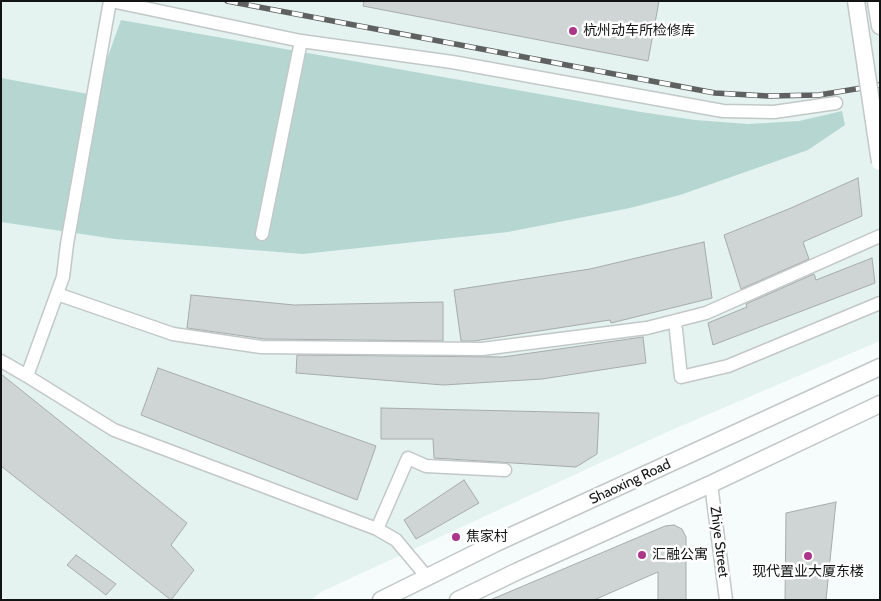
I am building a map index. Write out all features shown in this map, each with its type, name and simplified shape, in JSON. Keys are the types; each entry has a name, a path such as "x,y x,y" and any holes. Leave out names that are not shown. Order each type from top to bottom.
{"main road":[{"path":"856,1 880,162"},
{"path":"876,1 880,26"},
{"name":"Shaoxing Road","path":"382,600 498,542 880,368"},
{"path":"458,600 880,404"}],"street":[{"path":"28,376 63,277 67,244 111,1 301,41 452,62 722,111 774,112 836,103"},
{"path":"262,234 301,41"},
{"path":"57,294 173,334 261,347 482,348 647,328 706,313 880,236"},
{"path":"674,321 681,377 728,366 880,303"},
{"path":"1,361 114,430 377,529 396,540 427,577"},
{"path":"377,529 408,458 426,466 506,470"},
{"name":"Zhiye Street","path":"711,484 726,600"}],"shaded area":[{"path":"1,1 880,1 880,341 667,432 321,592 311,600 9,600 1,596"}],"green space":[{"path":"121,20 695,120 748,124 799,121 842,111 845,125 808,150 680,195 630,208 508,232 303,254 115,239 1,222 1,78 94,95"}],"building":[{"name":"杭州动车所检修库","path":"364,1 659,1 648,61 363,6"},
{"path":"858,178 862,216 803,242 809,259 741,289 724,235"},
{"path":"704,242 712,298 611,323 610,320 474,341 461,341 454,290 590,269"},
{"path":"872,258 875,283 713,345 708,323 747,307 746,304 814,274 816,280"},
{"path":"191,295 294,305 443,302 443,341 265,339 187,328"},
{"path":"643,337 646,363 542,379 443,385 296,373 297,355 503,357"},
{"path":"158,368 376,446 357,500 141,415"},
{"path":"1,374 187,523 171,545 194,570 171,600 1,466"},
{"path":"381,408 599,413 597,454 576,467 434,458 433,439 381,439"},
{"path":"464,480 479,503 416,539 404,520"},
{"name":"现代置业大厦东楼","path":"836,502 826,600 785,600 786,513"},
{"name":"汇融公寓","path":"674,525 682,529 686,537 686,600 658,600 658,572 594,600 490,600 665,526"},
{"path":"76,555 116,584 106,595 67,565"}],"railway":[{"path":"227,1 715,93 768,96 819,95 880,85"}],"place":[{"name":"杭州动车所检修库","path":"573,31"},
{"name":"焦家村","path":"456,537"},
{"name":"汇融公寓","path":"642,555"},
{"name":"现代置业大厦东楼","path":"808,556"}]}
